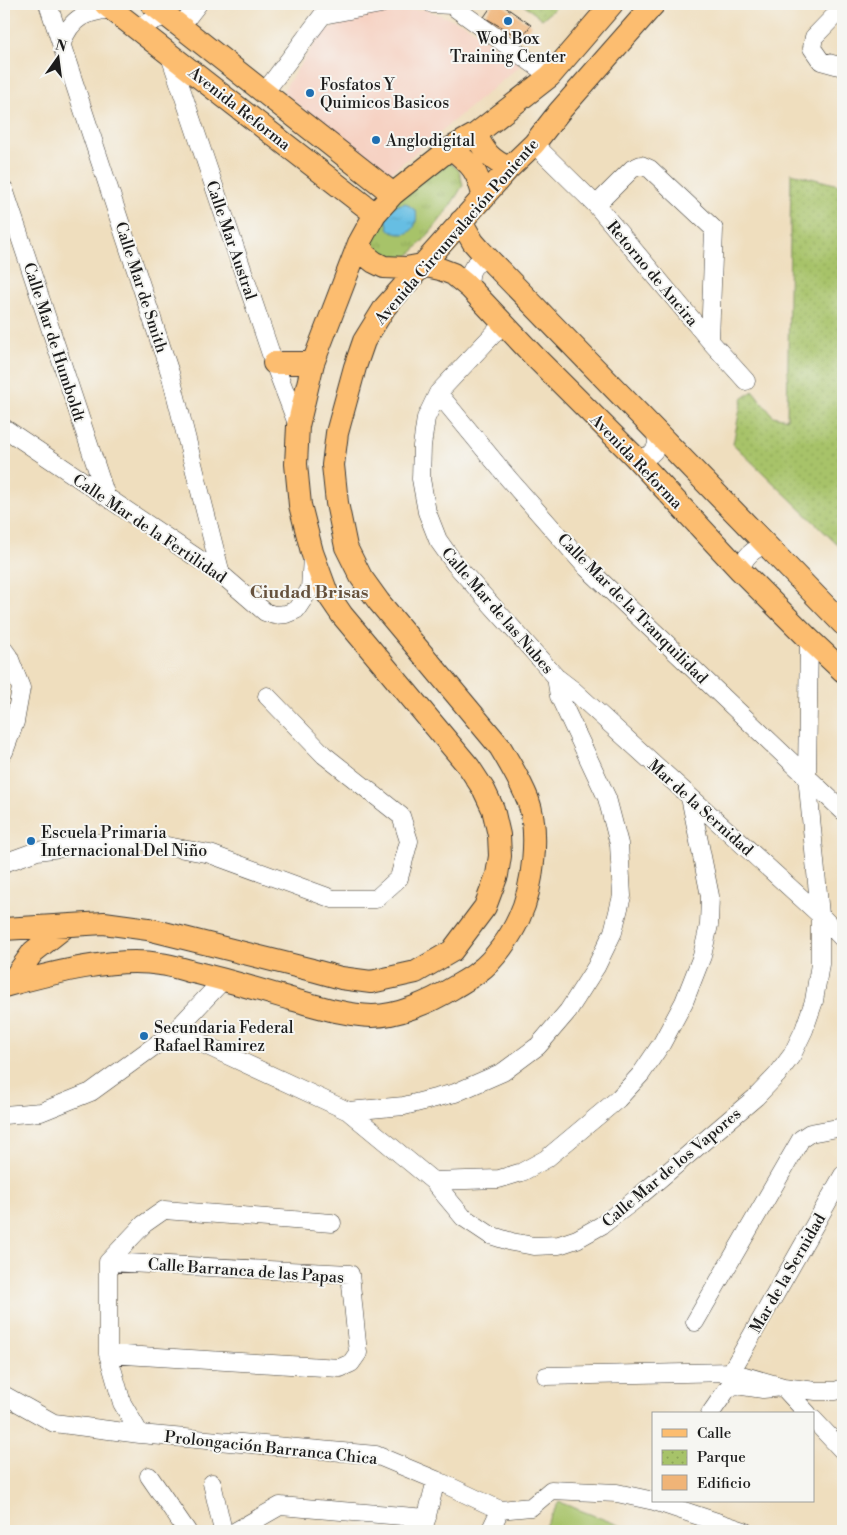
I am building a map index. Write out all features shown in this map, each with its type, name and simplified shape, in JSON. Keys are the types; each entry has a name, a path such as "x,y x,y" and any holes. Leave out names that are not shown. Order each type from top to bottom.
{"main road":[{"path":"4,929 104,923 148,929 341,978 372,982 416,972 452,951 485,907 498,875 500,856 499,835 493,809 484,790 469,767 342,615 328,592 312,552 300,505 296,464 298,426 313,363 359,243 375,214 393,194 451,148 476,134 550,76 612,4"},
{"name":"Avenida Circunvalación Poniente","path":"7,985 121,962 159,964 224,979 345,1014 373,1016 398,1012 420,1005 447,992 479,972 501,948 519,918 530,885 534,857 534,829 528,801 500,747 378,602 361,577 346,547 337,503 333,465 337,433 364,341 384,307 509,168 534,144 559,112 654,4"},
{"name":"Avenida Reforma","path":"108,6 375,214"},
{"name":"Avenida Reforma","path":"167,15 393,194"},
{"path":"476,134 481,146 489,156 497,163 509,168"},
{"path":"451,148 473,168 479,179 484,198"},
{"name":"Avenida Reforma","path":"462,221 473,242 490,260 843,624"},
{"name":"Avenida Reforma","path":"359,243 365,255 384,267 406,268 422,266 440,269 453,274 470,288 535,357 635,457 740,570 843,670"},
{"path":"274,363 313,363"},
{"path":"7,985 33,952 66,926"}],"street":[{"name":"Calle Mar de Smith","path":"48,4 170,373 221,574"},
{"path":"137,29 147,23 198,4"},
{"path":"264,93 327,9 382,4"},
{"path":"432,4 451,5 550,76"},
{"path":"62,43 74,21 85,14 108,6"},
{"path":"843,7 814,37 812,48 821,61 843,67"},
{"name":"Calle Mar Austral","path":"169,53 274,363 298,426"},
{"name":"Retorno de Ancira","path":"534,144 596,205 746,381"},
{"path":"333,180 345,173 349,168 350,161"},
{"name":"Retorno de Ancira","path":"596,205 632,169 641,165 650,169 714,229 710,341"},
{"name":"Calle Mar de Humboldt","path":"4,188 106,496"},
{"path":"470,288 470,271 482,260 490,260"},
{"name":"Calle Mar de las Nubes","path":"348,1111 404,1106 455,1094 503,1072 538,1046 568,1011 596,967 613,932 622,896 619,844 608,798 560,696 556,677 455,564 438,540 427,512 421,479 422,446 426,418 438,393 503,324"},
{"name":"Calle Mar de la Tranquilidad","path":"438,393 508,478 587,568 843,811"},
{"name":"Calle Mar de la Fertilidad","path":"4,428 221,574 265,612 274,615 286,614 296,610 310,590 312,552"},
{"path":"635,457 642,458 654,452 658,438 655,432"},
{"path":"740,570 742,562 750,552 766,544"},
{"name":"Calle Mar de los Vapores","path":"175,1031 348,1111 433,1181 463,1217 490,1235 534,1246 559,1245 577,1239 602,1225 636,1199 756,1097 778,1075 792,1055 804,1030 814,1001 820,964 820,915 806,775 809,639"},
{"path":"4,752 15,722 21,688 5,655"},
{"name":"Mar de la Sernidad","path":"556,677 820,915 843,939"},
{"path":"4,862 37,851 130,839 210,854 333,898 376,899 399,878 409,841 401,816 324,755 267,696"},
{"path":"433,1181 499,1179 522,1172 546,1159 618,1100 640,1074 662,1043 684,1002 702,956 709,925 710,896 690,797"},
{"path":"4,1115 41,1112 92,1092 175,1031 224,979"},
{"path":"695,1322 801,1139 810,1133 843,1127"},
{"name":"Mar de la Sernidad","path":"731,1372 843,1175"},
{"name":"Calle Barranca de las Papas","path":"108,1262 144,1224 164,1210 332,1223"},
{"path":"108,1262 108,1354 122,1403 140,1434"},
{"name":"Calle Barranca de las Papas","path":"108,1262 350,1274 358,1353 351,1363 340,1368 108,1354"},
{"path":"546,1376 731,1372 783,1387 816,1391 836,1391 843,1388"},
{"path":"711,1412 728,1388 736,1385 763,1389 783,1387"},
{"path":"783,1387 806,1412"},
{"name":"Prolongación Barranca Chica","path":"4,1395 54,1423 140,1434 376,1455 500,1510"},
{"path":"814,1420 843,1450"},
{"path":"148,1476 187,1531"},
{"path":"236,1531 280,1506 425,1525 436,1480"},
{"path":"212,1483 224,1531"},
{"path":"490,1531 500,1510 531,1507 551,1490 617,1493 652,1501"},
{"path":"657,1502 744,1531"}],"shaded area":[{"path":"424,9 465,24 521,65 388,175 282,92 324,30 376,13"}],"green space":[{"path":"522,4 560,4 542,19"},
{"path":"446,160 459,170 463,185 428,235 403,261 365,253 385,206"},
{"path":"791,173 843,186 843,550 733,444 742,399 753,391 773,416 787,419"},
{"path":"559,1502 634,1531 542,1531"}],"water":[{"path":"406,203 416,211 416,223 409,232 397,234 389,230 386,218 390,207"}],"building":[{"name":"Wod Box Training Center","path":"493,4 501,4 531,25 521,39 484,17"}],"place":[{"name":"Wod Box Training Center","path":"508,21"},
{"name":"Fosfatos Y Quimicos Basicos","path":"310,93"},
{"name":"Anglodigital","path":"376,140"},
{"name":"Escuela Primaria Internacional Del Niño","path":"31,841"},
{"name":"Secundaria Federal Rafael Ramirez","path":"144,1036"}],"district":[{"name":"Ciudad Brisas","path":"309,592"}]}
